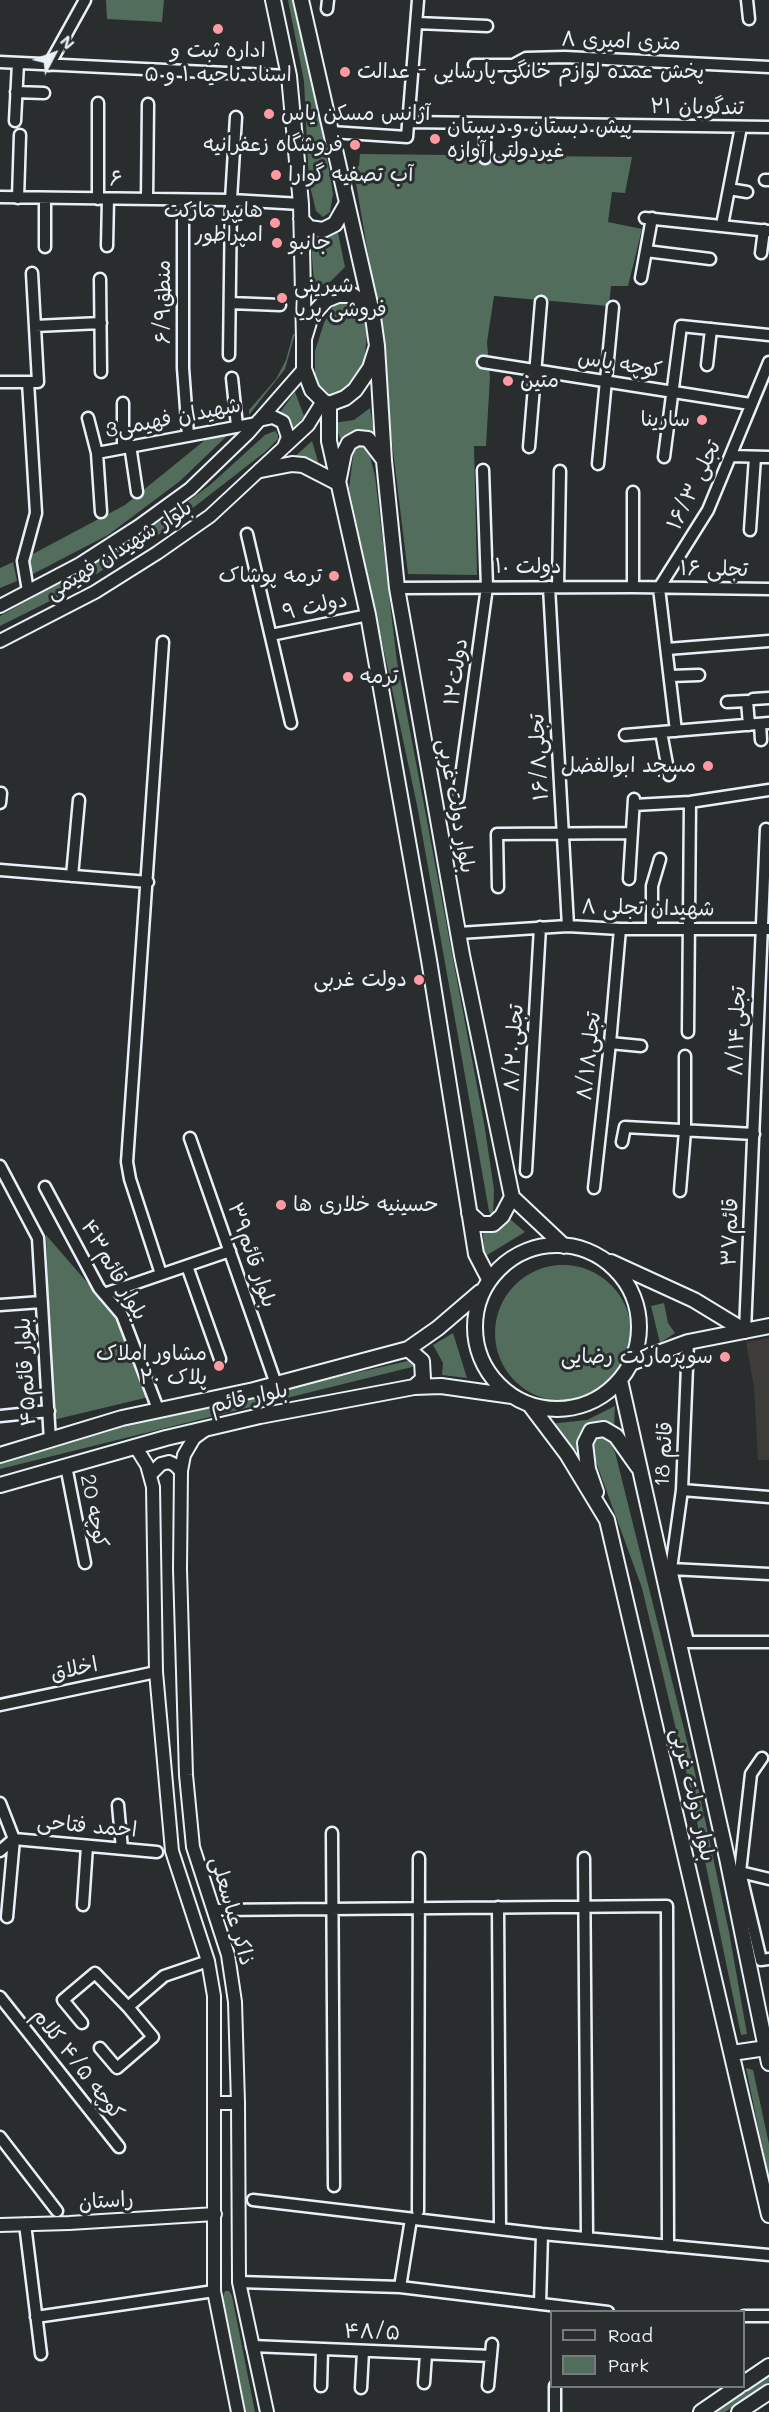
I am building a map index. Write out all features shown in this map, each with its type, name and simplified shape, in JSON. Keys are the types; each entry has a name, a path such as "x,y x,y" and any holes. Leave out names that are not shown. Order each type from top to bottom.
{"main road":[{"path":"273,0 289,76 301,204 304,369 312,390 326,402 329,441 368,615 429,960 476,1254 485,1285"},
{"path":"301,0 373,317 377,346 370,368 355,390 345,398 326,402"},
{"path":"301,219 309,228 323,230 335,224 347,203"},
{"path":"304,339 310,319 316,311 326,300 338,295 352,295 364,303 373,317"},
{"name":"بلوار دولت غربی","path":"377,346 384,461 398,588 440,842 512,1197"},
{"path":"338,483 344,453 349,443 358,438 368,439 384,461"},
{"path":"261,470 292,464 303,465 338,483"},
{"path":"469,1213 481,1224 493,1224 502,1216 512,1197 564,1246"},
{"path":"601,1258 622,1278 636,1305 639,1324 637,1344 631,1363 620,1380 606,1394 579,1406 550,1409 530,1405 512,1396 491,1376 477,1349 475,1320 485,1285 507,1261 525,1251 544,1246 583,1249 694,1300 745,1331"},
{"name":"بلوار قائم","path":"0,1455 158,1409 276,1384 408,1349 438,1328 485,1285"},
{"path":"631,1363 688,1342 769,1326"},
{"path":"408,1349 422,1361 423,1379 414,1388"},
{"name":"بلوار دولت غربی","path":"620,1380 769,2063"},
{"name":"بلوار قائم","path":"0,1485 135,1446 260,1416 414,1388 441,1386 512,1396"},
{"name":"بلوار دولت غربی","path":"530,1405 567,1454 607,1520 769,2215"},
{"path":"607,1520 588,1469 585,1443 591,1431 604,1429 616,1436 642,1474"},
{"path":"732,2053 766,2048"},
{"path":"745,2382 769,2366"},
{"path":"701,2412 736,2388"},
{"path":"739,2412 769,2392"}],"street":[{"path":"49,65 85,0"},
{"path":"331,132 407,137 418,0"},
{"path":"747,0 749,19"},
{"path":"417,22 487,26"},
{"name":"۸ متری امیری","path":"474,65 513,65 526,58 565,57 769,67"},
{"path":"0,62 289,76"},
{"path":"15,121 18,63"},
{"path":"16,92 44,93"},
{"path":"98,103 107,246"},
{"path":"147,199 148,104"},
{"path":"229,355 231,200 236,117"},
{"name":"۲۱ تندگویان","path":"409,122 769,127"},
{"path":"485,124 485,158"},
{"path":"723,220 741,127"},
{"path":"18,198 20,135"},
{"path":"729,189 747,192"},
{"name":"۶","path":"0,198 231,200 301,204"},
{"path":"45,198 45,247"},
{"name":"منطق۶/۹","path":"183,200 183,368 188,435"},
{"path":"641,278 649,218 767,231 761,253"},
{"path":"646,251 710,259"},
{"path":"28,591 24,561 36,513 33,382 35,327 32,273"},
{"path":"100,279 101,372"},
{"path":"530,447 541,302"},
{"path":"230,303 280,305"},
{"path":"598,464 613,307"},
{"path":"35,327 101,323"},
{"path":"664,457 681,326 769,335"},
{"path":"707,365 711,329"},
{"name":"۱۶/۳ تجلی","path":"659,588 708,510 769,362"},
{"name":"کوچه یاس","path":"483,363 750,404"},
{"name":"بلوار شهیدان فهیمی","path":"0,606 80,564 140,526 190,489 258,422 304,369"},
{"path":"232,378 237,426"},
{"path":"0,382 33,382"},
{"name":"بلوار شهیدان فهیمی","path":"0,641 95,592 157,554 210,516 308,425 326,402"},
{"path":"123,403 127,446 137,492"},
{"path":"258,422 273,417 283,422 288,437 284,448"},
{"path":"88,418 97,453 100,513"},
{"name":"3شهیدان فهیمی","path":"97,453 258,422"},
{"path":"731,456 769,457"},
{"path":"750,530 755,457"},
{"name":"۱۲دولت","path":"458,798 487,587 483,470"},
{"name":"تجلی۱۶/۸","path":"560,471 554,587 568,926"},
{"path":"633,492 633,586"},
{"path":"247,534 291,723"},
{"name":"۱۰ دولت","path":"398,588 633,586 659,588"},
{"path":"659,588 676,731"},
{"name":"۱۶ تجلی","path":"659,588 769,589"},
{"name":"۹ دولت","path":"271,635 368,615"},
{"path":"667,649 769,641"},
{"path":"161,1274 130,1179 127,1162 163,642"},
{"path":"670,676 699,675"},
{"path":"753,699 769,698"},
{"path":"727,702 747,701 759,724 761,740"},
{"path":"625,735 759,724"},
{"path":"661,732 669,775"},
{"path":"628,879 634,802 690,802 769,790"},
{"path":"0,803 1,792"},
{"path":"72,876 79,800"},
{"path":"688,1032 690,802"},
{"name":"تجلی۸‌/۱۴","path":"754,1134 765,929 766,829"},
{"path":"498,887 497,834 632,833"},
{"path":"652,927 652,886 660,859"},
{"path":"0,870 148,882"},
{"name":"شهیدان تجلی ۸","path":"459,933 568,926 620,929 652,927 765,929"},
{"name":"تجلی۸/۲۰","path":"526,1170 540,927"},
{"name":"تجلی۸/۱۸","path":"594,1188 620,929"},
{"path":"610,1043 642,1046"},
{"path":"680,1191 685,1131 685,1056"},
{"path":"622,1142 625,1127 754,1134"},
{"name":"قائم۳۷","path":"745,1331 754,1134"},
{"name":"بلوار قائم۳۹","path":"190,1138 276,1384"},
{"name":"بلوار قائم۴۵","path":"0,1167 38,1238 50,1440"},
{"name":"بلوار قائم۴۳","path":"45,1187 104,1294 122,1316 158,1409"},
{"path":"104,1294 230,1251"},
{"path":"187,1266 220,1359"},
{"path":"0,1305 42,1302"},
{"name":"18 قائم","path":"671,1569 682,1490 688,1342"},
{"path":"0,1416 49,1411"},
{"name":"ذاکر عباسعلی","path":"207,1429 194,1438 184,1455 181,1471 180,1569 186,1775 193,1847 228,1955 235,2002 239,2282 267,2412"},
{"name":"ذاکر عباسعلی","path":"135,1446 143,1456 153,1487 156,1672 172,1851 208,1961 214,1996 214,2291 238,2412"},
{"path":"150,1475 161,1464 169,1462 181,1471"},
{"name":"کوچه 20","path":"66,1466 85,1563"},
{"path":"682,1490 769,1497"},
{"path":"769,1574 671,1569 688,1642 769,1642"},
{"name":"اخلاق","path":"0,1705 156,1672"},
{"path":"762,1758 751,1774 740,1872 760,1960 769,1959"},
{"path":"0,1803 14,1839 7,1917"},
{"path":"118,1805 122,1849"},
{"path":"332,1833 334,2186"},
{"path":"0,1851 14,1839"},
{"name":"احمد فتاحی","path":"14,1839 157,1852"},
{"path":"83,1905 87,1846"},
{"path":"400,2287 415,2215 419,1858"},
{"path":"584,1858 587,2238"},
{"path":"740,1872 769,1879"},
{"path":"215,1910 667,1906 668,2246"},
{"path":"498,1907 500,2229"},
{"path":"128,2007 164,1976 208,1961"},
{"path":"82,2023 63,2000 95,1973 153,2037 117,2068 100,2048"},
{"name":"کوچه ۴/۵ کلام","path":"2,2005 119,2147"},
{"path":"215,2103 238,2103"},
{"path":"0,2137 57,2211"},
{"path":"253,2200 415,2215 542,2234 769,2254"},
{"name":"راستان","path":"0,2225 215,2214"},
{"path":"25,2224 41,2354"},
{"path":"540,2304 542,2234"},
{"path":"239,2282 400,2287 591,2310"},
{"path":"36,2317 214,2291"},
{"path":"745,2316 769,2316"},
{"path":"488,2386 492,2344"},
{"name":"۴۸/۵","path":"252,2346 491,2356"},
{"path":"321,2386 322,2350"},
{"path":"361,2388 363,2351"},
{"path":"424,2383 426,2354"},
{"path":"555,2388 555,2412"}],"shaded area":[{"path":"769,1338 769,1460 758,1460 754,1387 746,1342"}],"green space":[{"path":"106,0 164,0 162,22 107,19"},
{"path":"288,0 299,0 314,70 333,194 330,212 323,217 316,211 309,182 304,81"},
{"path":"360,154 632,157 625,193 612,192 608,222 642,229 628,286 611,286 609,306 494,296 487,342 490,377 486,446 474,446 477,575 408,574 372,277 353,166 359,166"},
{"path":"337,228 345,267 331,281 317,287 314,282 310,233 318,237"},
{"path":"351,301 363,307 368,325 364,362 350,392 330,397 320,390 317,384 315,351 324,323 332,308 339,302"},
{"path":"293,334 295,334 285,369 249,415 249,410 276,379 286,360"},
{"path":"295,392 304,416 293,430 288,420 278,415"},
{"path":"370,408 374,432 358,431 349,437 344,448 334,423 354,420"},
{"path":"275,431 278,439 265,452 158,535 68,592 0,626 0,616 90,566 171,514 210,485 265,435"},
{"path":"231,432 180,481 108,535 29,576 29,556 125,505 210,436"},
{"path":"312,441 319,465 308,461 291,460"},
{"path":"361,444 369,452 375,476 397,662 484,1123 494,1189 493,1218 489,1211 417,805 349,488 354,449"},
{"path":"13,562 17,581 0,588 0,568"},
{"path":"510,1219 525,1232 484,1257 483,1230 492,1232"},
{"path":"46,1235 117,1317 149,1397 53,1420"},
{"path":"563,1265 589,1271 611,1285 625,1307 631,1333 625,1359 611,1381 589,1395 563,1401 537,1395 515,1381 501,1359 495,1333 501,1307 515,1285 537,1271"},
{"path":"664,1303 668,1323 675,1333 660,1343 651,1306"},
{"path":"453,1333 467,1378 442,1375 443,1363 433,1345"},
{"path":"412,1360 416,1366 0,1469 0,1462 119,1427"},
{"path":"615,1406 614,1426 590,1423 580,1433 578,1452 549,1424 587,1420"},
{"path":"602,1434 608,1438 615,1452 695,1773 729,1932 747,2034 741,2035 688,1779 642,1588 593,1454 594,1437"},
{"path":"746,2068 753,2070 769,2144 769,2179"},
{"path":"225,2291 229,2291 232,2296 255,2412 246,2412 223,2297"},
{"path":"769,2376 769,2382 725,2412 715,2412"}],"place":[{"name":"اداره ثبت و اسناد ناحیه ۱ و ۵","path":"218,29"},
{"name":"پخش عمده لوازم خانگی پارسایی - عدالت","path":"345,72"},
{"name":"آژانس مسکن یاس","path":"269,114"},
{"name":"پیش دبستان و دبستان غیردولتی آوازه","path":"435,139"},
{"name":"فروشگاه زعفرانیه","path":"355,145"},
{"name":"آب تصفیه گوارا","path":"276,175"},
{"name":"هایپر مارکت امپراطور","path":"275,223"},
{"name":"جانبو","path":"277,243"},
{"name":"شیرینی فروشی پریا","path":"282,298"},
{"name":"متین","path":"508,381"},
{"name":"سارینا","path":"702,420"},
{"name":"ترمه پوشاک","path":"334,576"},
{"name":"ترمه","path":"348,677"},
{"name":"مسجد ابوالفضل","path":"708,766"},
{"name":"دولت غربی","path":"419,980"},
{"name":"حسینیه خلاری ها","path":"281,1205"},
{"name":"سوپرمارکت رضایی","path":"725,1357"},
{"name":"مشاور املاک پلاک ۲۰","path":"219,1366"}]}
